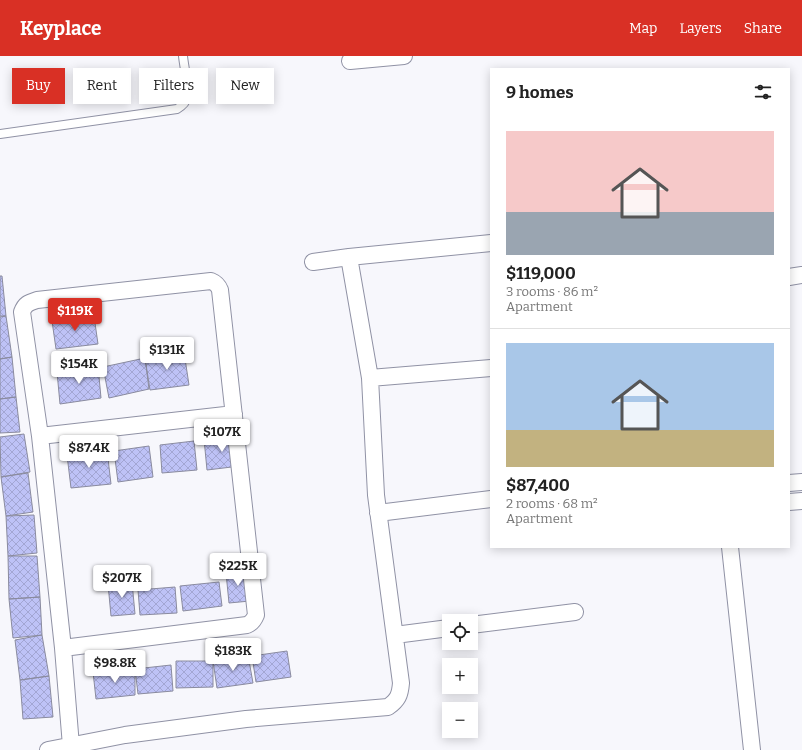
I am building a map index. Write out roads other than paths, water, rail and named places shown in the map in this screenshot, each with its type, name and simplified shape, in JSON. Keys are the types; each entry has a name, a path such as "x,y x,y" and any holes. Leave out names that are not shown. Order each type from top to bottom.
{"street":[{"path":"350,61 404,56"},
{"path":"313,262 490,243"},
{"path":"48,750 125,735 246,719 388,707 395,702 400,693 401,684 376,495 370,378 349,257"},
{"path":"790,278 802,275"},
{"path":"63,648 247,625 254,620 256,615 220,290 215,282 211,281 37,300 24,306 22,312 40,436 63,648 71,746"},
{"path":"370,378 490,368"},
{"path":"40,436 234,414"},
{"path":"790,483 802,482"},
{"path":"378,513 490,498"},
{"path":"790,502 802,501"},
{"path":"730,548 752,750"},
{"path":"478,624 575,612"},
{"path":"395,635 442,629"}],"lane":[{"path":"0,134 177,110 184,105 188,90 183,56"}]}
